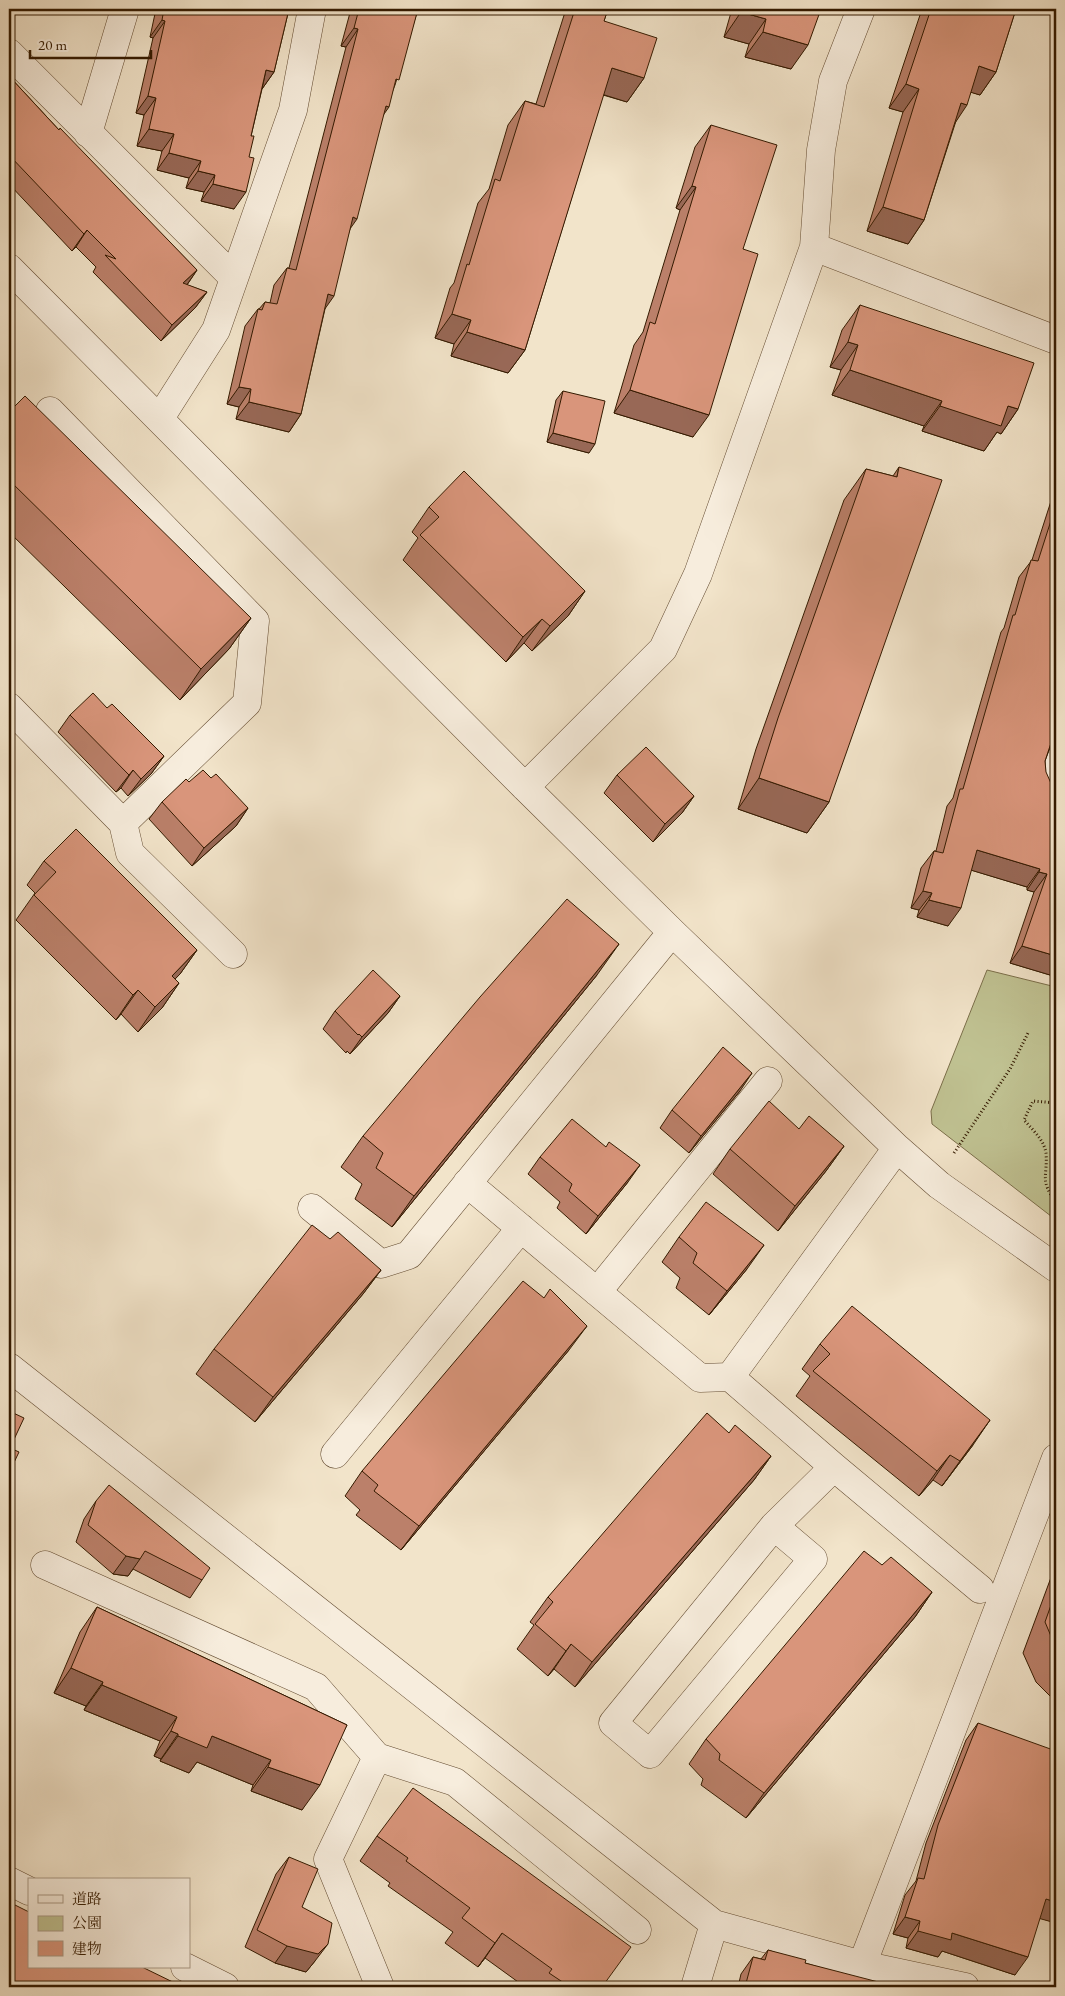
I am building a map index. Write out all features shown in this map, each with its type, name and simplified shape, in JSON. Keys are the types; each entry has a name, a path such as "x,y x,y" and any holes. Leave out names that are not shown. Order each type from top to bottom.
{"street":[{"path":"88,133 125,9"},
{"path":"160,418 216,330 293,110 312,9"},
{"path":"525,787 663,649 698,574 814,247 821,150 833,81 861,9"},
{"path":"9,54 234,278"},
{"path":"814,247 1056,340"},
{"path":"9,268 525,787 672,932 897,1148 939,1185 1056,1268"},
{"path":"50,411 255,621 247,703 123,823"},
{"path":"9,707 123,823 130,853 233,954"},
{"path":"1056,759 1048,783 1056,801"},
{"path":"312,1208 381,1264 409,1255 672,932"},
{"path":"597,1292 768,1081"},
{"path":"730,1377 897,1148"},
{"path":"467,1183 700,1378 730,1377 980,1589"},
{"path":"335,1454 521,1228"},
{"path":"9,1366 714,1924 934,1984 965,1987"},
{"path":"862,1965 1056,1458"},
{"path":"774,1526 813,1559 650,1754 613,1723 774,1526 834,1467"},
{"path":"45,1565 316,1687 377,1757 455,1782 637,1930"},
{"path":"377,1757 328,1859 380,1987"},
{"path":"9,1881 28,1890"},
{"path":"695,1987 714,1924"},
{"path":"186,1968 225,1987"}],"path":[{"path":"952,1155 1010,1068 1028,1033"},
{"path":"1056,1103 1033,1101 1024,1120 1040,1137 1046,1153 1044,1174 1048,1191 1056,1202"}],"green space":[{"path":"987,970 1056,987 1056,1220 932,1124 931,1111"}],"building":[{"path":"164,9 289,9 274,72 266,70 251,136 254,136 249,157 254,158 246,192 213,184 215,175 198,171 201,161 169,153 174,134 149,129 156,98 148,96 165,21 162,20"},
{"path":"359,9 418,9 399,80 396,79 389,107 386,106 357,219 353,217 334,296 328,294 301,414 249,402 251,389 239,387 258,309 262,310 265,302 277,304 287,268 296,270 358,29 354,28"},
{"path":"575,9 608,9 604,21 657,38 644,78 612,68 525,350 467,332 471,320 452,314 495,179 500,181 525,101 544,107"},
{"path":"742,9 821,9 808,45 763,32 766,19 741,12"},
{"path":"931,9 1016,9 996,72 979,66 967,105 961,103 924,220 883,207 919,89 906,84"},
{"path":"9,76 59,130 60,128 197,270 183,283 207,292 172,325 105,255 116,259 87,230 84,234 9,155"},
{"path":"711,125 777,145 743,249 758,254 709,415 630,390 650,322 655,324 696,187 692,186"},
{"path":"860,305 1034,363 1018,409 1008,406 1001,426 940,406 942,401 850,370 858,345 848,342"},
{"path":"563,391 605,401 595,444 553,433"},
{"path":"25,396 251,618 201,669 9,480 9,412"},
{"path":"899,467 942,480 829,802 759,778 778,718 866,469 897,477"},
{"path":"464,471 585,591 550,626 542,619 523,637 420,535 439,517 429,507"},
{"path":"1056,505 1056,732 1045,761 1046,772 1056,793 1056,956 1022,946 1047,874 1039,872 1040,869 977,850 961,908 929,900 932,893 923,891 934,851 943,853 960,789 963,789 1013,615 1015,615 1031,560 1038,561"},
{"path":"93,693 107,708 112,704 164,756 141,779 133,770 129,775 70,715"},
{"path":"646,747 694,796 665,824 617,775"},
{"path":"203,770 211,778 216,774 248,808 204,848 162,802 186,779 189,782"},
{"path":"76,829 197,950 172,976 179,983 155,1007 138,990 133,995 34,895 56,872 44,861"},
{"path":"567,899 619,944 414,1196 376,1168 383,1153 363,1136 480,997"},
{"path":"373,970 400,996 362,1037 335,1011"},
{"path":"723,1047 752,1073 701,1136 672,1110"},
{"path":"769,1101 799,1129 809,1116 844,1146 795,1206 730,1149"},
{"path":"572,1119 606,1147 609,1142 640,1165 598,1216 569,1191 572,1184 540,1157"},
{"path":"706,1202 764,1245 727,1291 693,1263 697,1253 679,1237"},
{"path":"312,1225 330,1239 338,1232 381,1270 273,1397 214,1349"},
{"path":"523,1281 544,1298 550,1289 587,1326 419,1526 374,1491 378,1485 362,1471"},
{"path":"852,1306 990,1420 960,1461 950,1455 937,1471 813,1371 830,1354 820,1344"},
{"path":"9,1411 24,1418 10,1448 19,1452 9,1473"},
{"path":"707,1413 729,1433 735,1425 771,1456 592,1662 571,1644 566,1651 535,1624 553,1602 548,1597"},
{"path":"109,1485 210,1568 202,1580 145,1551 140,1559 126,1556 88,1525 96,1501"},
{"path":"864,1551 882,1565 891,1557 932,1592 764,1793 719,1760 720,1754 706,1739"},
{"path":"1056,1591 1056,1648 1045,1622"},
{"path":"97,1607 347,1725 320,1785 268,1767 271,1760 212,1736 207,1748 178,1736 178,1734 171,1731 177,1717 102,1685 103,1682 71,1668"},
{"path":"978,1723 1056,1751 1056,1902 1046,1899 1028,1957 952,1933 951,1940 918,1931 920,1921 905,1917 918,1878 924,1879 938,1825"},
{"path":"413,1788 631,1947 602,1987 570,1987 549,1973 552,1969 502,1933 495,1943 462,1918 470,1908 406,1861 408,1858 377,1836"},
{"path":"289,1857 318,1869 302,1907 332,1923 328,1944 318,1954 287,1946 257,1930"},
{"path":"9,1902 28,1912 28,1968 144,1968 183,1987 9,1987"},
{"path":"768,1950 806,1960 805,1963 886,1984 885,1987 745,1987 753,1957 765,1960"}]}
